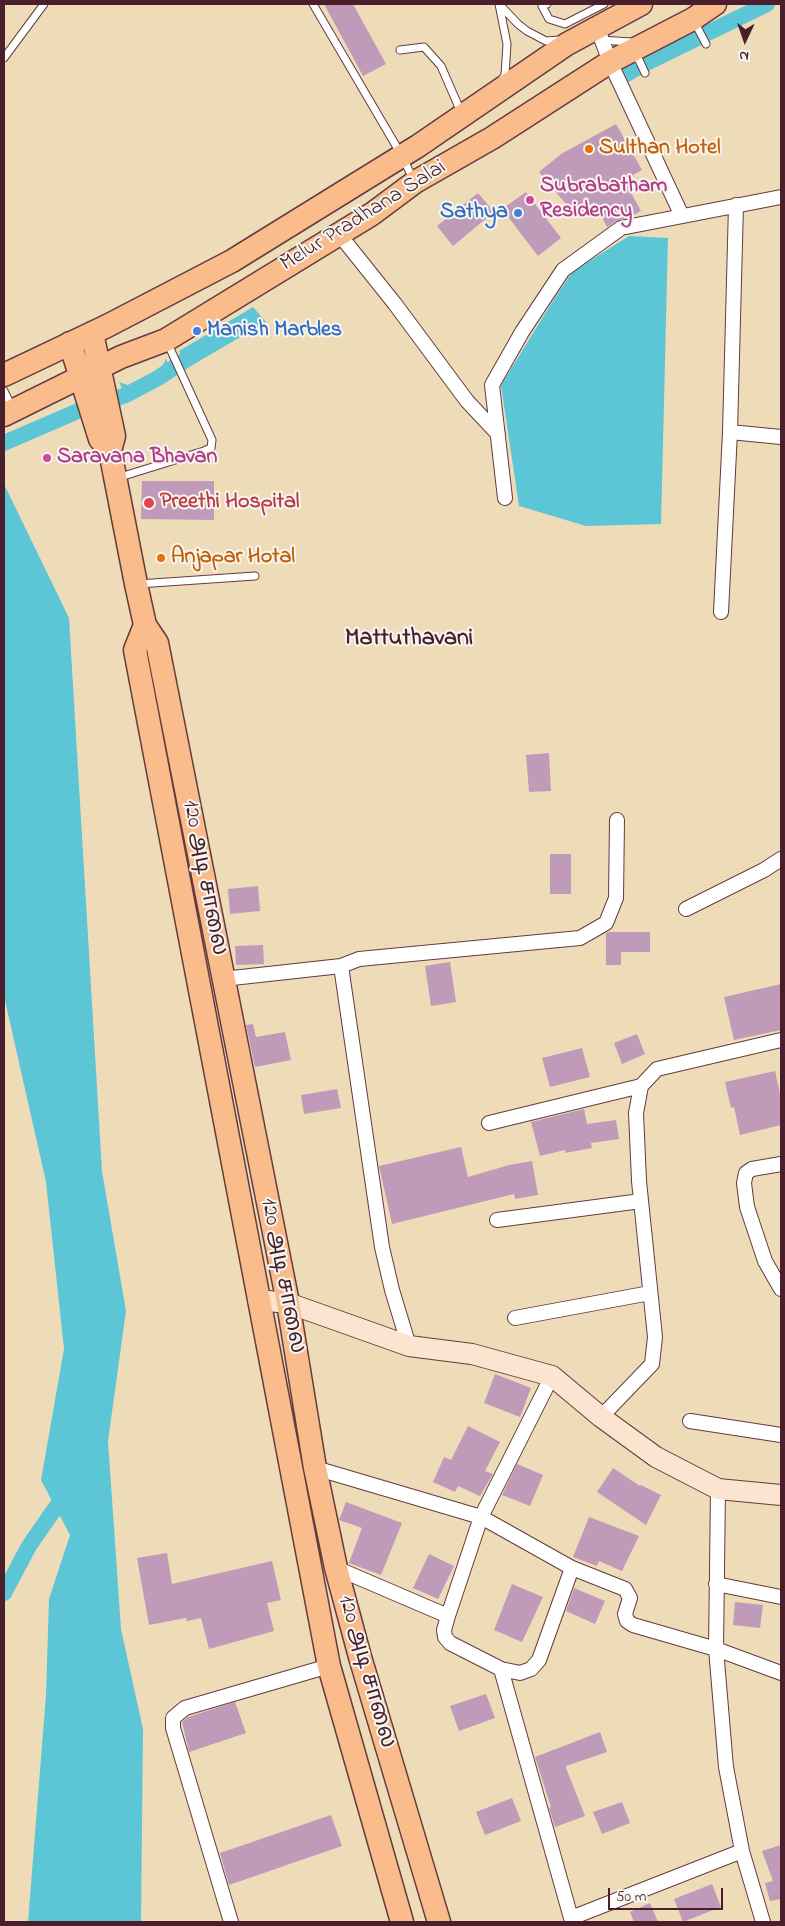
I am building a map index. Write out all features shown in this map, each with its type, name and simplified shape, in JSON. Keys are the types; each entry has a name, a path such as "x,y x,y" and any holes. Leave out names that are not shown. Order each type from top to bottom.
{"main road":[{"name":"Melur Pradhana Salai","path":"4,375 92,333 232,261 402,156 641,4"},
{"name":"Melur Pradhana Salai","path":"7,405 90,372 121,357 169,347 372,214 415,182 492,138 610,62 638,52 695,24 715,4"},
{"name":"120 அடி சாலை","path":"92,333 90,372 99,408 114,436 110,451 136,584 145,625 157,643 288,1304 316,1468 336,1568 360,1657 439,1922"},
{"name":"120 அடி சாலை","path":"70,343 90,372"},
{"name":"120 அடி சாலை","path":"145,625 135,650 328,1666 402,1922"}],"street":[{"path":"593,35 610,62 682,216"},
{"path":"505,498 492,385 522,332 563,270 621,228 781,197"},
{"path":"721,612 730,432 736,205"},
{"path":"339,234 395,304 467,401 498,434"},
{"path":"730,432 781,437"},
{"path":"223,979 341,966 359,959 580,938 606,923 616,898 617,820"},
{"path":"686,908 764,870 781,859"},
{"path":"341,966 382,1247 392,1290 409,1346"},
{"path":"601,1417 652,1364 655,1337 641,1201 636,1113 641,1086 657,1069 781,1040"},
{"path":"489,1123 641,1086"},
{"path":"781,1164 752,1169 746,1173 744,1183 747,1207 765,1261 781,1289"},
{"path":"497,1220 641,1201"},
{"path":"515,1318 650,1293"},
{"path":"258,1300 288,1304 409,1346 472,1354 552,1376 601,1417 656,1456 718,1489 781,1496"},
{"path":"552,1376 481,1517 448,1616 444,1638 450,1643 501,1669 520,1673 531,1669 539,1660 572,1568"},
{"path":"690,1421 781,1435"},
{"path":"316,1468 481,1517 572,1568 625,1589 630,1598 625,1614 627,1620 633,1625 716,1649 781,1673"},
{"path":"718,1489 716,1649 726,1767 742,1851 763,1922"},
{"path":"336,1568 448,1616"},
{"path":"716,1584 781,1597"},
{"path":"231,1922 173,1728 173,1718 185,1708 328,1666"},
{"path":"501,1669 568,1921 742,1851"}],"lane":[{"path":"4,58 44,4"},
{"path":"314,4 402,156 415,182"},
{"path":"499,4 527,31 546,40 564,40 593,35 638,52 645,73"},
{"path":"490,99 505,75 507,44 499,4"},
{"path":"546,4 542,6 549,19 565,24 604,4"},
{"path":"695,24 706,44"},
{"path":"400,50 424,47 441,66 463,116"},
{"path":"116,478 211,448 212,440 169,347"},
{"path":"136,584 255,576"}],"water":[{"path":"629,236 668,238 661,524 586,526 519,506 501,385 572,272"},
{"path":"253,307 266,322 189,367 179,351"},
{"path":"166,359 171,370 171,376 128,400 119,382 134,387 158,374"},
{"path":"4,484 69,618 102,1171 126,1311 108,1441 121,1629 143,1729 141,1922 28,1922 46,1695 49,1599 70,1535 41,1480 64,1349 46,1182 4,996"}],"building":[{"path":"324,4 353,4 386,64 363,76"},
{"path":"616,124 642,170 624,180 641,211 628,218 616,221 607,227 594,202 576,216 539,172 561,154"},
{"path":"526,192 561,238 538,256 502,209"},
{"path":"478,193 494,212 453,246 437,226"},
{"path":"142,481 214,481 214,520 141,519"},
{"path":"549,753 551,791 529,792 526,755"},
{"path":"550,854 571,854 571,894 550,894"},
{"path":"258,886 260,911 230,914 228,889"},
{"path":"650,932 650,952 621,952 621,965 606,965 606,933"},
{"path":"263,945 264,964 236,965 235,946"},
{"path":"450,962 456,1002 431,1006 425,966"},
{"path":"781,984 781,1030 734,1040 724,997"},
{"path":"253,1024 256,1037 285,1032 291,1060 255,1067 246,1025"},
{"path":"637,1034 645,1054 622,1064 614,1043"},
{"path":"582,1048 590,1077 550,1087 542,1058"},
{"path":"775,1071 781,1098 781,1125 740,1135 734,1107 731,1108 725,1082"},
{"path":"337,1089 341,1108 304,1114 301,1095"},
{"path":"584,1109 587,1124 616,1120 619,1139 591,1143 592,1148 565,1153 565,1150 540,1156 531,1122"},
{"path":"461,1147 468,1177 509,1165 532,1161 538,1195 515,1199 514,1194 392,1224 379,1166"},
{"path":"495,1374 531,1388 520,1417 484,1403"},
{"path":"468,1426 500,1442 485,1471 493,1474 480,1496 458,1486 455,1492 433,1482 444,1457 451,1460"},
{"path":"517,1464 543,1475 530,1506 502,1495"},
{"path":"613,1468 640,1486 661,1495 646,1525 597,1492"},
{"path":"346,1502 402,1523 381,1575 349,1563 362,1528 339,1520"},
{"path":"589,1517 639,1536 622,1571 599,1561 597,1566 573,1557"},
{"path":"167,1553 172,1584 272,1561 281,1600 267,1603 274,1631 209,1649 201,1618 187,1621 186,1618 149,1625 137,1558"},
{"path":"429,1554 454,1566 438,1599 413,1588"},
{"path":"512,1584 543,1597 522,1642 494,1630"},
{"path":"574,1588 605,1601 595,1624 566,1611"},
{"path":"735,1602 763,1605 760,1628 733,1625"},
{"path":"486,1694 495,1718 459,1731 450,1706"},
{"path":"235,1702 246,1733 189,1752 182,1722 188,1717"},
{"path":"600,1732 607,1752 566,1766 585,1816 555,1827 549,1808 551,1807 535,1757"},
{"path":"512,1798 521,1821 485,1835 476,1812"},
{"path":"622,1802 630,1823 602,1834 593,1812"},
{"path":"331,1815 342,1846 229,1885 220,1853"},
{"path":"781,1845 781,1899 770,1901 765,1883 773,1881 762,1851"},
{"path":"712,1884 721,1907 683,1922 674,1899"},
{"path":"650,1903 658,1922 634,1922 630,1912"}],"waterway":[{"path":"623,76 767,4"},
{"path":"4,443 78,411 126,395 158,378 202,349"},
{"path":"4,1593 29,1546 56,1507 74,1495"}],"place":[{"name":"Sulthan Hotel","path":"589,149"},
{"name":"Subrabatham Residency","path":"530,200"},
{"name":"Sathya","path":"518,213"},
{"name":"Manish Marbles","path":"197,331"},
{"name":"Saravana Bhavan","path":"47,458"},
{"name":"Preethi Hospital","path":"149,503"},
{"name":"Anjapar Hotal","path":"161,558"}],"district":[{"name":"Mattuthavani","path":"409,640"}]}
